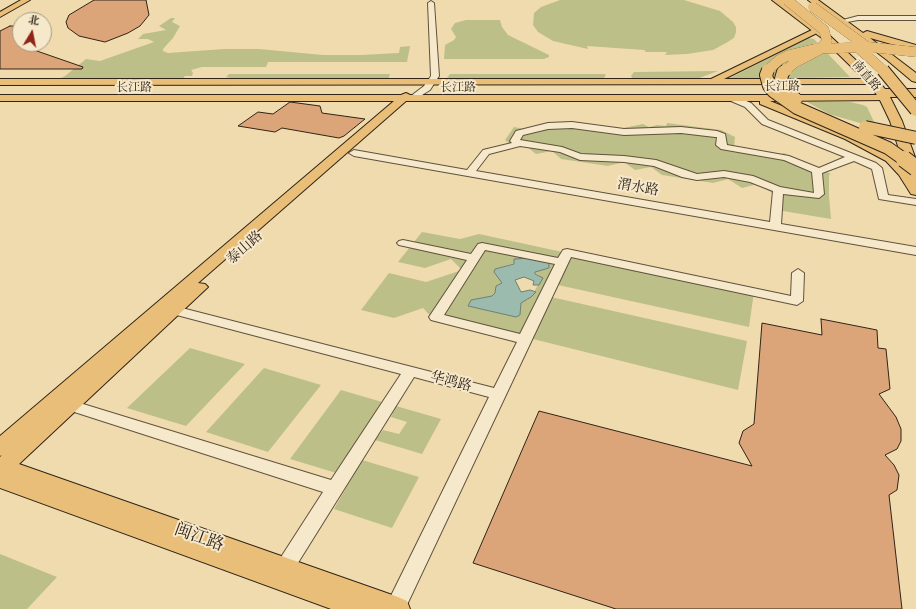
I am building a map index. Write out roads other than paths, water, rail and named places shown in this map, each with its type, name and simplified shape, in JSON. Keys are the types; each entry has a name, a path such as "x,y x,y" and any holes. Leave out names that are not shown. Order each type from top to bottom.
{"highway":[{"name":"南直路","path":"776,0 788,4 816,30 849,57 879,90 900,132 916,181"},
{"path":"794,0 875,61 901,90 916,110"},
{"path":"804,0 828,11"},
{"path":"804,0 854,31 882,42 916,50"},
{"path":"804,0 886,61 916,93"},
{"name":"南直路","path":"812,0 891,58 916,80"},
{"path":"788,4 824,30 827,41 819,50 794,63 783,72 781,81 786,91 805,105 833,117 879,131 916,138"},
{"path":"845,23 873,36 916,50"},
{"path":"916,50 868,47 810,50 789,55 778,60 768,69 766,75 769,86 773,91 797,108 888,148 916,168"},
{"path":"849,57 891,58"},
{"path":"879,90 916,80"},
{"name":"长江路","path":"879,90 916,88"},
{"path":"879,90 916,99"},
{"name":"长江路","path":"879,90 916,93"},
{"path":"900,132 916,134"}],"main road":[{"path":"0,10 18,0"},
{"path":"0,15 26,0"},
{"path":"711,82 816,30"},
{"path":"0,82 417,89 750,99 879,90"},
{"path":"0,98 711,82 879,90"},
{"name":"长江路","path":"0,88 879,90"},
{"name":"长江路","path":"0,92 417,89"},
{"name":"泰山路","path":"1,465 70,405 174,310 354,153 417,89"},
{"name":"泰山路","path":"1,465 139,325 417,89"},
{"path":"750,99 772,105 849,137 890,158 904,173 916,191"},
{"name":"闽江路","path":"1,465 397,608"},
{"name":"闽江路","path":"1,465 362,609"}],"street":[{"path":"417,89 435,76 431,3"},
{"path":"845,23 858,18 916,18"},
{"path":"903,45 916,44"},
{"path":"734,98 748,105 765,122 855,157 877,168 883,197 916,202"},
{"path":"518,143 515,141 519,133 548,126 572,125 624,132 694,130 722,136 720,145 730,150 786,158 817,172 855,157"},
{"path":"468,173 486,152 516,145 518,143 562,150 580,157 656,163 686,176 697,177 724,174 744,177 778,190 815,196 819,194 817,172"},
{"name":"渭水路","path":"354,153 916,250"},
{"path":"775,226 778,190"},
{"path":"403,243 474,258"},
{"path":"524,339 436,317 482,246 562,262"},
{"path":"397,608 524,339 567,253 797,300 798,273"},
{"name":"华鸿路","path":"174,310 498,394"},
{"path":"284,568 410,371"},
{"path":"70,405 334,488"}]}
